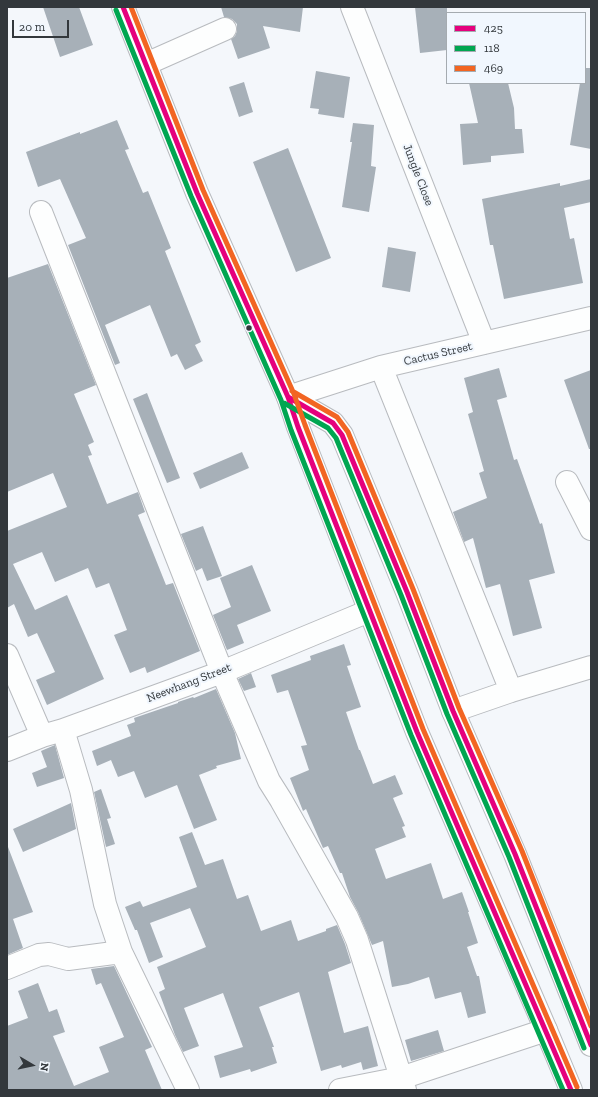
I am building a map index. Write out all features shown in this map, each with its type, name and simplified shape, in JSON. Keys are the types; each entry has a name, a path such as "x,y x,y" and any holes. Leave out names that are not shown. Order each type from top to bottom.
{"street":[{"path":"123,7 197,193 288,397 369,611 417,732 571,1090"},
{"name":"Jungle Close","path":"352,7 484,343"},
{"path":"146,64 225,29"},
{"path":"41,212 222,672 269,781 347,917 358,940 403,1084"},
{"name":"Cactus Street","path":"288,397 381,367 591,318"},
{"path":"381,367 512,691"},
{"path":"288,397 333,423 342,435 407,592 453,711 515,854 591,1045"},
{"path":"567,482 591,529"},
{"name":"Neewhang Street","path":"7,750 42,736 63,730 222,672 369,611"},
{"path":"7,655 42,736"},
{"path":"453,711 591,667"},
{"path":"63,730 81,790 105,904 121,952 188,1090"},
{"path":"7,968 39,955 49,954 68,959 121,952"},
{"path":"340,1090 403,1084 546,1030"}],"building":[{"path":"43,7 79,7 93,45 60,57"},
{"path":"221,7 303,7 300,32 263,26 270,48 238,59 231,39 235,36 237,31 237,24 232,19 224,17"},
{"path":"415,7 447,7 446,50 420,53"},
{"path":"586,68 591,68 591,149 570,145 580,84 586,84"},
{"path":"316,71 350,77 344,118 318,114 319,109 310,108"},
{"path":"244,82 253,112 239,117 229,87"},
{"path":"469,84 508,84 514,108 515,129 522,129 524,153 491,156 491,162 463,165 460,124 478,123"},
{"path":"117,120 129,149 125,150 143,193 148,191 171,248 165,251 201,342 195,345 203,361 185,370 177,354 171,357 150,305 105,325 120,363 115,365 68,245 86,238 60,179 38,187 26,152"},
{"path":"353,123 374,125 371,166 376,167 369,212 342,207 352,142 350,142"},
{"path":"288,148 331,258 296,272 253,162"},
{"path":"591,179 591,202 564,208 570,239 574,238 583,283 504,299 493,245 490,245 482,199 560,183 560,186"},
{"path":"388,247 416,252 410,292 382,287"},
{"path":"48,264 96,385 74,394 94,442 88,445 92,455 88,456 107,504 138,492 145,512 138,515 166,585 173,583 200,651 147,673 145,667 130,673 114,635 127,630 109,583 96,588 88,568 55,582 42,552 13,564 35,610 67,595 104,679 47,705 36,680 55,672 37,633 28,637 14,604 7,608 7,531 67,507 53,473 7,492 7,278"},
{"path":"499,368 507,397 497,400 514,460 517,459 540,524 542,523 555,573 529,580 542,628 513,636 500,584 486,588 473,538 464,542 453,512 487,498 479,473 484,471 468,414 473,412 464,378"},
{"path":"591,370 591,449 589,449 564,380"},
{"path":"147,393 180,478 167,483 133,399"},
{"path":"242,452 249,468 200,489 193,473"},
{"path":"203,526 222,576 207,581 202,568 196,571 181,534"},
{"path":"252,565 271,611 237,625 244,643 227,650 213,615 231,607 220,578"},
{"path":"344,644 351,665 347,666 361,707 346,712 359,750 373,784 395,775 403,794 393,798 405,826 402,827 406,837 375,849 386,879 431,863 443,899 462,892 478,943 467,947 477,976 479,976 486,1013 468,1018 461,992 435,999 429,977 408,984 392,987 383,941 372,945 350,897 342,873 340,873 328,846 323,848 306,809 303,811 290,778 309,770 301,746 307,745 288,690 277,693 271,675 311,660 310,656"},
{"path":"251,673 256,687 244,691 238,679"},
{"path":"216,689 235,733 241,759 216,766 217,768 199,775 217,820 194,829 177,785 145,798 134,771 118,777 111,760 97,766 92,751 131,736 127,725 135,722 134,718"},
{"path":"55,745 64,778 37,787 32,773 47,767 41,751"},
{"path":"101,789 111,818 107,819 115,844 106,847 94,792"},
{"path":"71,803 76,829 23,852 13,829"},
{"path":"192,832 205,865 223,859 237,899 248,895 261,931 291,920 298,941 326,931 326,929 337,925 351,963 328,972 344,1033 368,1026 378,1066 363,1070 361,1062 342,1068 341,1065 321,1071 299,992 259,1007 274,1047 272,1047 277,1063 251,1072 250,1069 220,1078 214,1056 243,1047 223,993 184,1008 199,1046 183,1052 159,992 165,989 157,967 206,947 190,908 150,923 163,957 149,963 137,930 135,930 125,907 140,901 143,907 197,887 179,837"},
{"path":"8,847 33,912 13,919 23,948 7,955 7,848"},
{"path":"114,966 152,1047 145,1050 162,1090 7,1090 7,1026 28,1018 18,991 38,983 49,1012 57,1009 65,1032 53,1036 74,1086 109,1072 99,1047 124,1037 101,983 96,985 91,969"},
{"path":"438,1030 444,1051 411,1061 405,1040"}],"transit line":[{"name":"425","path":"123,7 197,193 288,397 298,427 417,732 571,1090"},
{"name":"469","path":"131,7 203,190 294,394 423,729 577,1087"},
{"name":"118","path":"116,10 191,196 281,400 291,430 411,735 563,1090"},
{"name":"469","path":"292,391 337,417 348,432 413,589 459,708 522,851 591,1026"},
{"name":"425","path":"288,397 333,423 342,435 407,592 453,711 515,854 591,1045"},
{"name":"118","path":"284,403 328,428 336,438 401,595 447,714 509,857 584,1048"}]}
